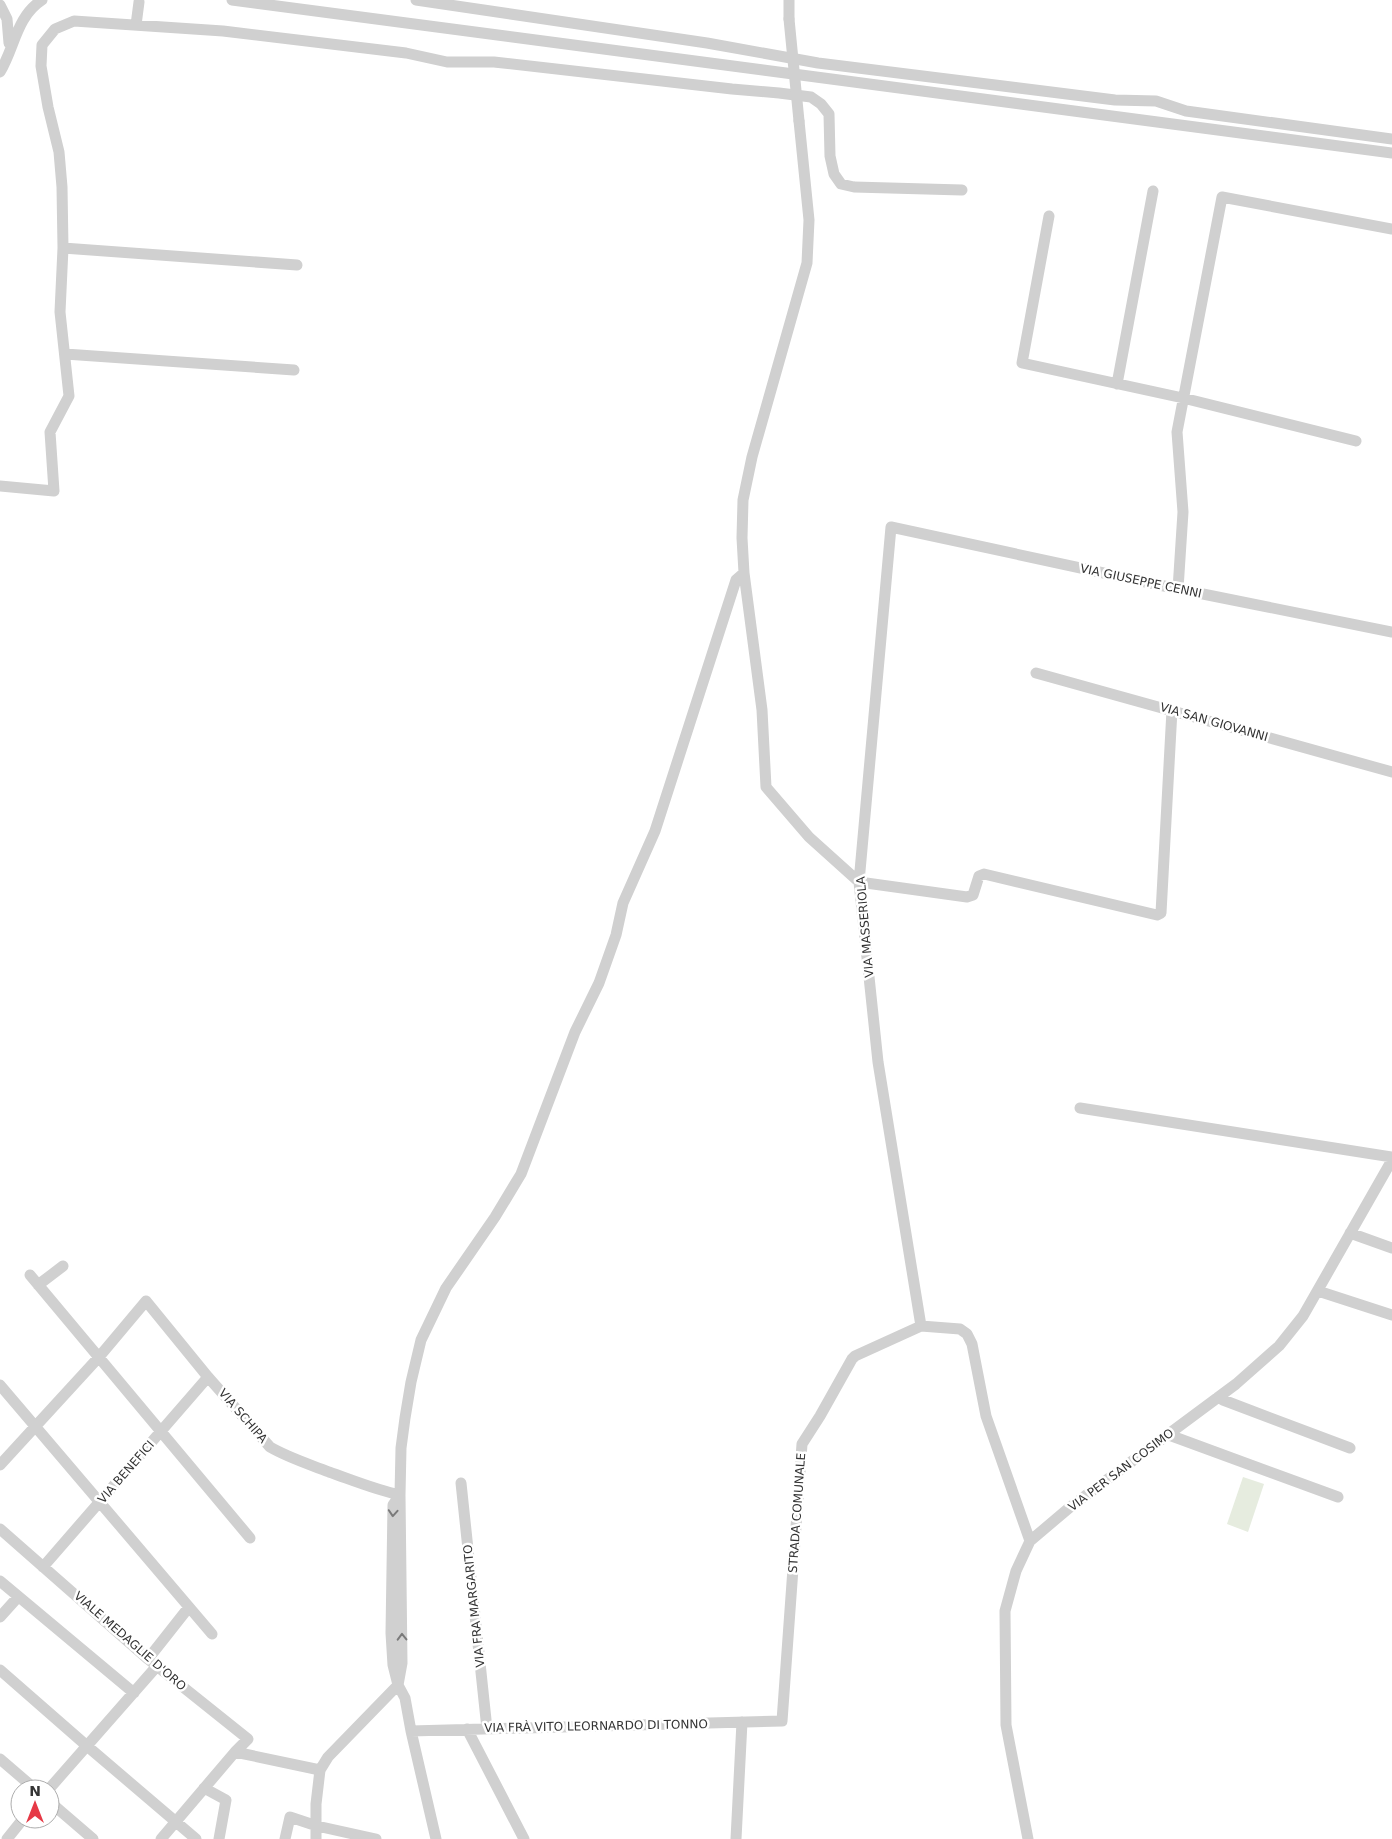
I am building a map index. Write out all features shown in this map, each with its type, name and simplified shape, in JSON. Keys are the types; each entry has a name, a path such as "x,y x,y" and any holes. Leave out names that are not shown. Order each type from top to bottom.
{"street":[{"path":"0,72 23,19 42,0"},
{"path":"232,0 1392,153"},
{"path":"416,0 708,42 818,63 1115,100 1156,101 1186,110 1392,139"},
{"path":"789,0 789,19 809,220 807,263 752,457 744,500 742,538 744,574 762,710 766,787 809,836 859,882 967,897 973,895 979,876 984,874 1157,915 1161,913 1172,710"},
{"path":"136,25 139,2"},
{"path":"0,4 6,19 10,50"},
{"path":"0,486 54,491 50,432 69,396 60,312 63,248 62,187 59,152 40,66 42,45 55,29 74,21 223,31 397,52 446,62 494,62 732,89 779,92 811,98 821,104 829,114 830,156 834,174 841,184 854,187 962,190"},
{"path":"1117,384 1153,191"},
{"path":"1178,589 1183,512 1177,432 1222,197 1392,229"},
{"path":"1049,216 1022,363 1183,398 1356,441"},
{"path":"63,248 297,265"},
{"path":"65,354 294,370"},
{"name":"VIA GIUSEPPE CENNI","path":"891,527 1178,589 1392,632"},
{"name":"VIA MASSERIOLA","path":"891,527 859,882 878,1062 921,1326"},
{"path":"316,1839 316,1804 320,1770 328,1757 398,1685 402,1663 401,1448 410,1382 421,1340 446,1288 495,1217 521,1174 576,1032 599,983 616,935 623,903 655,831 736,580 744,574"},
{"name":"VIA SAN GIOVANNI","path":"1036,673 1392,772"},
{"path":"1080,1108 1392,1159"},
{"name":"VIA PER SAN COSIMO","path":"1028,1839 1006,1725 1005,1611 1016,1571 1030,1541 1069,1508 1218,1397 1280,1346 1299,1322 1318,1291 1392,1159"},
{"path":"1350,1233 1392,1248"},
{"path":"38,1285 63,1266"},
{"path":"30,1275 250,1538"},
{"path":"1318,1291 1392,1315"},
{"name":"VIA SCHIPA","path":"99,1357 146,1301 208,1377 270,1447 283,1454 342,1476 388,1492 400,1494"},
{"name":"STRADA COMUNALE","path":"782,1722 802,1444 852,1359 921,1326 960,1328 967,1334 972,1344 986,1416 1030,1541"},
{"path":"0,1465 99,1357"},
{"name":"VIA BENEFICI","path":"43,1567 208,1377"},
{"path":"0,1386 212,1634"},
{"path":"1218,1397 1350,1448"},
{"path":"1169,1435 1338,1497"},
{"name":"VIA FRA MARGARITO","path":"461,1483 487,1729"},
{"name":"VIALE MEDAGLIE D'ORO","path":"0,1529 152,1662 248,1739 235,1752"},
{"path":"0,1581 134,1693"},
{"path":"0,1617 18,1597"},
{"path":"58,1779 134,1693 152,1662 189,1607"},
{"path":"0,1670 196,1839"},
{"path":"398,1685 406,1698 411,1731 436,1839"},
{"path":"736,1839 742,1722"},
{"name":"VIA FRÀ VITO LEORNARDO DI TONNO","path":"411,1731 782,1722"},
{"path":"467,1729 524,1839"},
{"path":"161,1839 235,1752 320,1770"},
{"path":"0,1759 23,1779"},
{"path":"204,1788 226,1800 219,1839"},
{"path":"60,1811 93,1839"},
{"path":"285,1839 290,1817 317,1826 376,1839"},
{"path":"7,1839 16,1829"}],"shaded area":[{"path":"1243,1477 1264,1484 1248,1532 1227,1524"}]}
